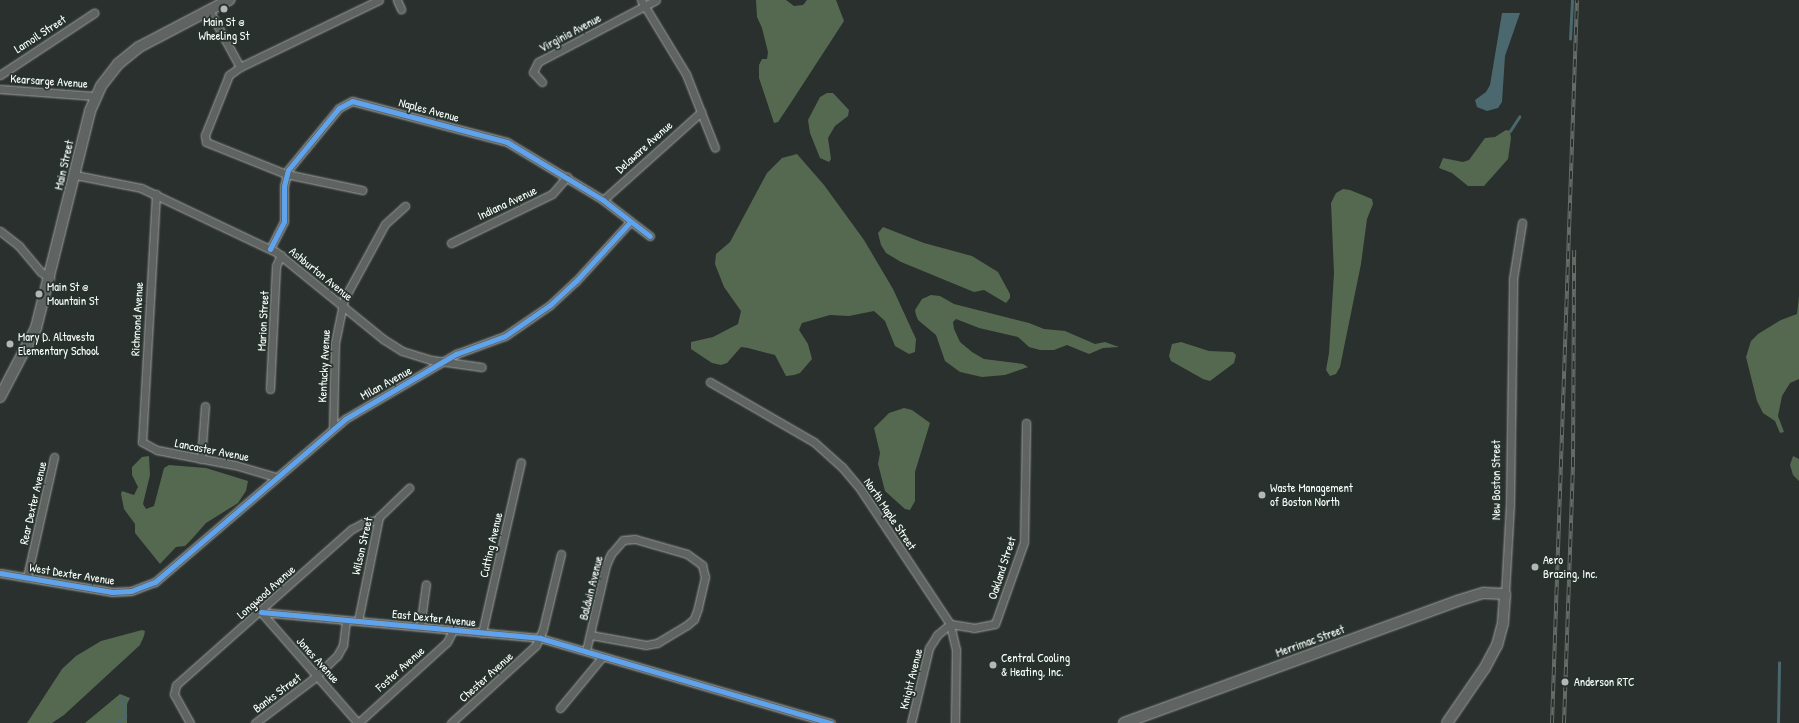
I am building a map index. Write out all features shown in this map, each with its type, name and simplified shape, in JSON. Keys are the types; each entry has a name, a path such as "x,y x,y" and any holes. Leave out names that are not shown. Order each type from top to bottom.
{"main road":[{"name":"Main Street","path":"0,397 33,336 50,278 95,96 107,76 130,53 148,41 229,0"},
{"name":"Merrimac Street","path":"1124,723 1457,601 1483,593 1505,594"},
{"name":"New Boston Street","path":"1447,723 1484,669 1497,645 1503,623 1505,594"}],"street":[{"path":"362,190 286,174 205,140 205,135 230,76 240,67 379,0"},
{"path":"396,0 401,9"},
{"name":"Virginia Avenue","path":"542,82 533,72 538,62 643,3 656,0"},
{"path":"643,3 684,70 715,148"},
{"path":"209,10 240,67"},
{"name":"Lamoil Street","path":"0,75 94,13"},
{"name":"Kearsarge Avenue","path":"0,89 95,96"},
{"name":"Naples Avenue","path":"286,174 339,108 352,101 499,139 567,177 603,200 650,236"},
{"name":"Delaware Avenue","path":"603,200 701,112"},
{"path":"270,249 284,221 286,174"},
{"name":"Ashburton Avenue","path":"75,175 126,184 156,194 270,249 281,255 395,347 421,358 482,366"},
{"name":"Indiana Avenue","path":"451,243 552,194 567,177"},
{"name":"Richmond Avenue","path":"143,444 142,439 156,194"},
{"name":"Kentucky Avenue","path":"333,428 335,343 342,305 381,229 390,216 405,206"},
{"name":"Milan Avenue","path":"161,578 333,428 366,405 444,362 505,336 550,305 576,281 630,222"},
{"name":"New Boston Street","path":"1505,594 1510,504 1513,279 1522,223"},
{"path":"0,231 19,246 41,272 50,278"},
{"name":"Marion Street","path":"270,388 276,266 281,255"},
{"name":"North Maple Street","path":"710,382 796,430 822,448 842,467 882,519 950,624 956,649 955,723"},
{"path":"201,458 205,406"},
{"name":"Oakland Street","path":"950,624 974,628 995,624 1024,542 1026,423"},
{"name":"Lancaster Avenue","path":"143,444 157,450 201,458 276,477"},
{"name":"Rear Dexter Avenue","path":"27,577 54,457"},
{"name":"Cutting Avenue","path":"482,633 521,462"},
{"name":"Wilson Street","path":"358,621 378,520 383,511 409,488"},
{"name":"Longwood Avenue","path":"190,723 173,690 195,667 261,612 357,526 378,520"},
{"name":"Baldwin Avenue","path":"586,651 591,635 606,565 610,554 623,540 635,539 687,554 702,565 706,577 694,619 687,625 657,643 646,645 591,635"},
{"name":"Chester Avenue","path":"451,723 532,650 540,638 561,554"},
{"name":"West Dexter Avenue","path":"0,573 117,592 141,589 161,578"},
{"path":"420,626 426,584"},
{"name":"East Dexter Avenue","path":"261,612 540,638 831,723"},
{"name":"Jones Avenue","path":"261,612 358,723"},
{"name":"Banks Street","path":"255,723 317,676 343,647 346,620"},
{"name":"Knight Avenue","path":"911,723 929,648 940,631 950,624"},
{"name":"Foster Avenue","path":"358,723 447,642 453,630"},
{"path":"560,708 603,656"}],"green space":[{"path":"756,0 786,0 794,6 803,5 807,0 836,0 844,21 778,122 774,123 759,78 759,65 762,59 767,59 768,52 762,28 757,17"},
{"path":"827,93 833,93 849,110 848,116 835,126 828,138 831,159 829,162 820,158 810,133 808,120 820,97"},
{"path":"1506,130 1510,131 1511,138 1508,159 1484,186 1468,186 1452,173 1439,168 1443,158 1463,162 1469,160 1485,138 1495,137"},
{"path":"797,154 824,185 864,240 893,289 916,339 915,352 909,354 895,346 885,321 874,311 849,316 830,315 802,323 799,330 808,344 812,359 800,373 794,375 786,376 775,355 748,348 741,347 727,363 721,365 712,363 691,349 691,342 713,337 738,324 741,311 724,287 715,264 716,254 730,242 767,173 782,158"},
{"path":"1343,189 1350,190 1372,199 1373,204 1367,219 1361,264 1340,367 1336,374 1330,376 1326,370 1329,353 1334,273 1331,203 1336,193"},
{"path":"883,227 924,243 972,256 998,272 1010,294 1010,298 1006,303 984,290 974,292 901,262 886,253 881,245 878,233"},
{"path":"931,295 940,296 954,304 1029,323 1044,329 1065,331 1095,344 1105,342 1119,347 1103,348 1089,354 1067,345 1054,350 1040,350 1029,347 1018,337 979,328 956,319 953,322 954,329 960,342 972,352 984,359 1023,364 1028,367 1005,375 982,377 960,372 945,361 936,335 918,320 916,315 915,310 922,299"},
{"path":"1799,296 1799,379 1790,383 1782,396 1778,416 1784,432 1780,433 1775,421 1763,413 1757,401 1746,357 1751,341 1758,334 1781,320 1797,314"},
{"path":"1181,342 1209,351 1233,352 1236,355 1234,363 1210,381 1203,379 1171,361 1169,356 1172,344"},
{"path":"904,408 912,410 930,423 915,472 915,501 910,510 905,509 885,491 878,464 880,453 874,428 889,413"},
{"path":"149,456 150,475 143,504 146,509 154,506 164,468 169,465 206,468 248,481 246,491 238,503 206,523 185,546 176,547 160,564 135,533 135,524 124,509 121,494 122,491 134,495 138,487 132,475 132,467 142,457"},
{"path":"1793,456 1799,459 1799,481 1793,475 1790,465"},
{"path":"142,630 145,631 140,645 64,715 52,723 27,723 62,669 76,656 101,641"},
{"path":"120,694 130,698 127,704 127,723 85,723"}],"water":[{"path":"1502,13 1520,13 1505,56 1502,102 1498,108 1487,111 1477,107 1475,100 1486,92 1490,85"}],"waterway":[{"path":"1570,39 1572,0"},
{"path":"1510,131 1519,117"},
{"path":"1778,723 1779,663"},
{"path":"118,723 125,716 122,697"}],"railway":[{"path":"1552,723 1577,0"},
{"path":"1564,723 1573,465 1574,250"}],"cycle path":[{"path":"270,249 284,221 284,186 288,170 339,108 352,101 507,142 603,200 650,236"},
{"path":"0,573 112,592 131,591 155,582 345,419 456,354 505,336 550,305 576,281 630,222"},
{"path":"261,612 540,638 831,723"}],"place":[{"name":"Main St @ Wheeling St","path":"224,9"},
{"name":"Main St @ Mountain St","path":"39,294"},
{"name":"Mary D. Altavesta Elementary School","path":"10,344"},
{"name":"Waste Management of Boston North","path":"1262,495"},
{"name":"Aero Brazing, Inc.","path":"1535,567"},
{"name":"Central Cooling & Heating, Inc.","path":"993,665"},
{"name":"Anderson RTC","path":"1565,682"}]}
